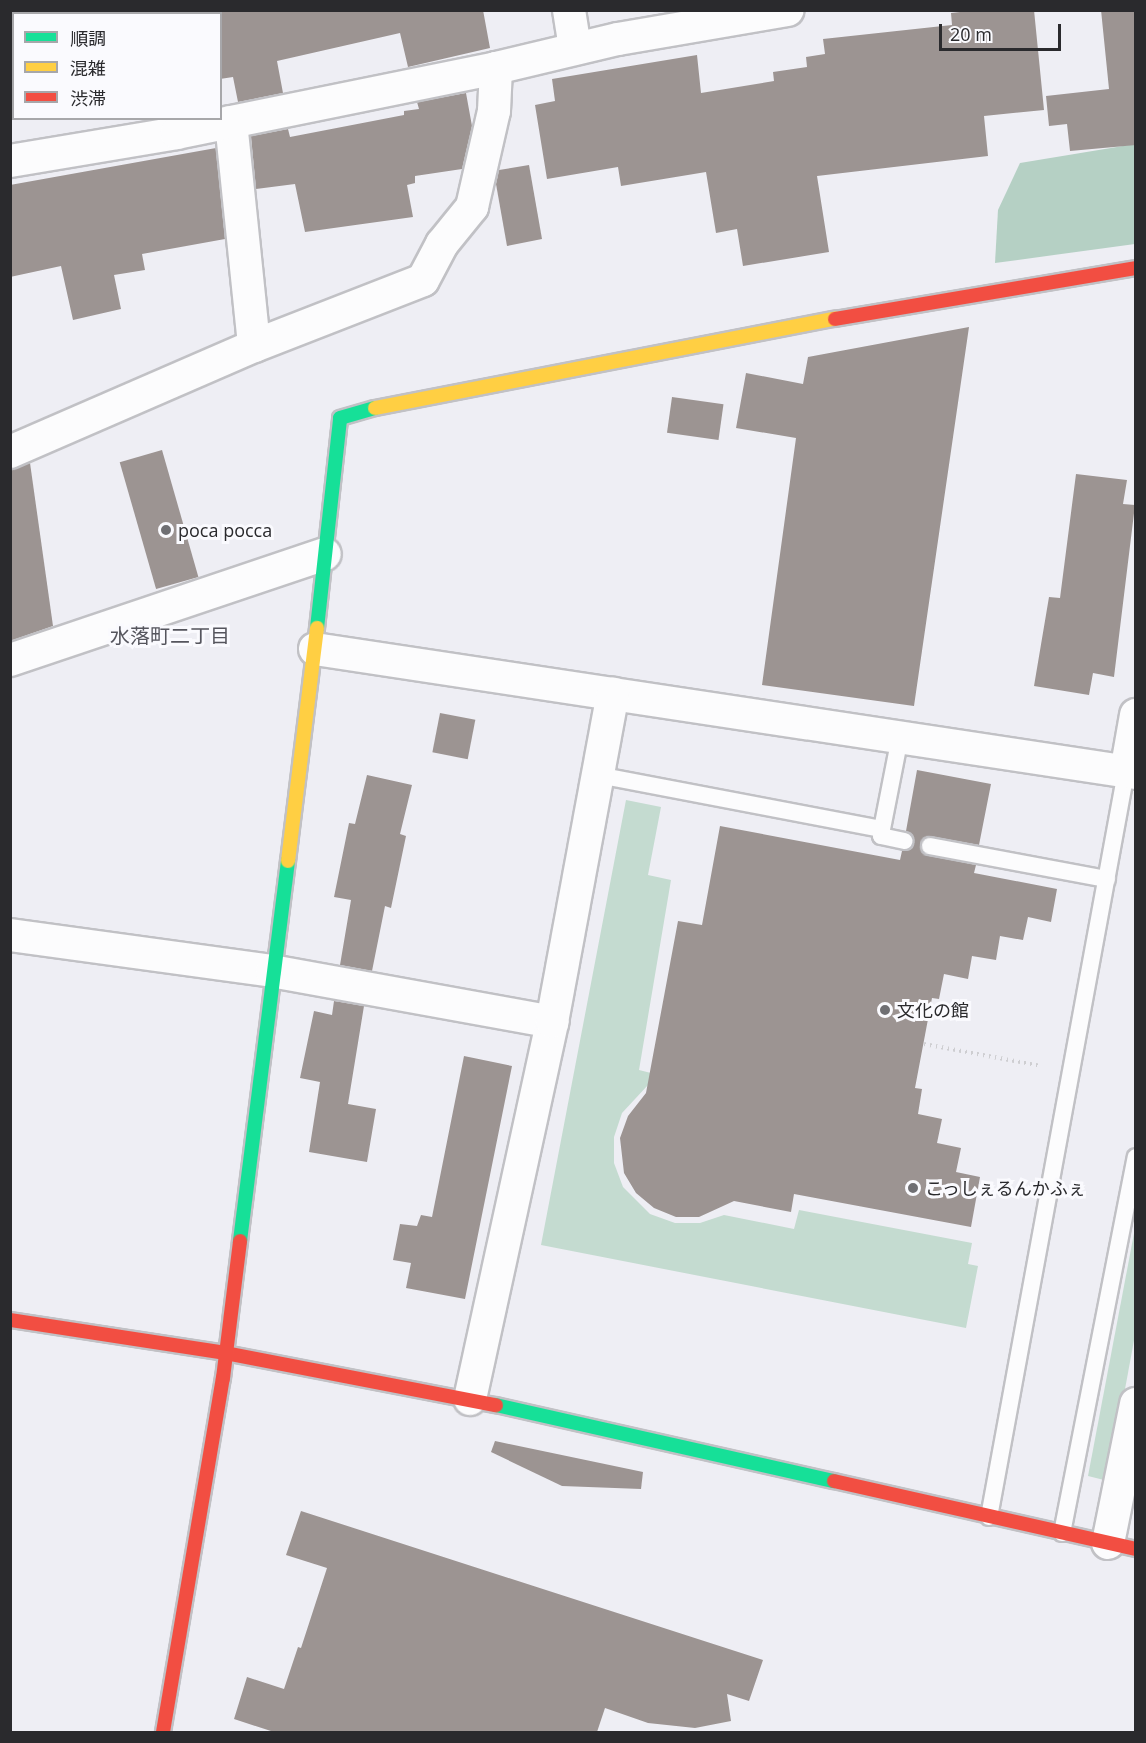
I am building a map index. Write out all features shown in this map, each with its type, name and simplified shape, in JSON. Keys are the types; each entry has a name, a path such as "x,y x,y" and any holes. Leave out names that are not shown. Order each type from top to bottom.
{"street":[{"path":"569,10 575,49"},
{"path":"10,161 175,126 231,122 496,68 575,49 788,10"},
{"path":"10,452 254,346 423,280 442,244 472,207 494,111 496,68"},
{"path":"231,122 254,346"},
{"path":"163,1732 225,1353 272,971 315,649 340,418 364,410 967,294 1136,268"},
{"path":"10,660 326,554"},
{"path":"315,649 1131,773 1136,715"},
{"path":"470,1400 552,1022 613,694"},
{"path":"10,935 272,971 552,1022"},
{"path":"10,1320 225,1353 470,1400 1122,1546 1136,1404"}],"lane":[{"path":"900,737 881,836 904,841"},
{"path":"989,1517 1107,879 1131,773"},
{"path":"598,775 882,829"},
{"path":"930,846 1107,879"},
{"path":"1062,1533 1136,1157"}],"path":[{"path":"924,1044 1041,1066"}],"green space":[{"path":"1135,144 1135,244 995,263 998,210 1020,163"},
{"path":"626,800 661,807 648,875 671,880 639,1070 651,1073 648,1085 622,1113 614,1137 614,1163 623,1187 650,1214 675,1223 700,1223 724,1215 794,1229 799,1210 972,1243 968,1264 978,1266 966,1328 541,1245"},
{"path":"1135,1228 1135,1335 1108,1481 1088,1476"}],"building":[{"path":"220,10 483,10 490,48 408,67 400,33 277,61 283,93 238,102 233,77 222,79 222,12"},
{"path":"978,10 1034,10 1044,110 984,116 988,156 817,176 829,252 743,266 737,229 716,233 706,172 621,186 618,167 547,179 535,105 555,101 552,79 697,55 701,93 774,81 773,72 807,67 806,57 825,54 823,39 952,25 951,13"},
{"path":"1101,10 1136,10 1136,145 1070,151 1067,124 1049,126 1046,96 1109,89"},
{"path":"466,93 472,126 462,169 415,176 415,183 407,185 413,217 305,232 295,184 256,189 251,136 288,129 290,137 404,115 404,111 419,109 417,102"},
{"path":"216,148 225,239 142,254 145,270 114,275 121,309 73,320 61,266 10,277 10,185"},
{"path":"529,165 542,239 507,246 496,184 499,170"},
{"path":"969,327 914,706 762,685 796,438 736,428 746,373 803,384 808,357"},
{"path":"672,397 723,404 718,440 667,433"},
{"path":"162,450 198,577 156,589 120,462"},
{"path":"30,463 53,626 10,641 10,470"},
{"path":"1076,474 1127,480 1123,504 1135,505 1114,677 1093,673 1089,695 1034,686 1049,597 1060,598"},
{"path":"440,713 475,720 468,759 432,752"},
{"path":"917,770 991,784 979,845 927,836 920,844 924,854 976,865 974,873 1057,889 1051,922 1028,917 1023,940 1000,936 996,960 972,956 968,979 944,974 939,999 932,998 915,1088 922,1089 918,1114 942,1119 937,1143 961,1148 956,1172 980,1177 971,1227 794,1194 791,1212 734,1201 699,1217 676,1217 654,1208 636,1193 624,1173 620,1138 628,1116 646,1093 678,921 702,925 720,826 900,860 902,851 911,848 914,843 906,831"},
{"path":"367,775 412,785 400,834 406,836 391,908 385,906 372,971 340,965 351,900 334,897 349,823 355,824"},
{"path":"334,1001 364,1006 348,1104 376,1109 367,1162 309,1152 320,1082 300,1078 314,1011 332,1015"},
{"path":"464,1056 512,1066 465,1299 406,1288 411,1263 393,1260 400,1224 417,1226 421,1215 432,1217"},
{"path":"495,1441 643,1472 641,1489 562,1486 491,1452"},
{"path":"301,1511 763,1660 749,1701 727,1694 731,1721 695,1728 648,1723 605,1708 597,1732 274,1732 234,1719 247,1677 284,1689 298,1647 301,1648 327,1568 286,1555"}],"traffic: fast":[{"path":"317,628 340,418 375,408"},
{"path":"240,1241 288,861"},
{"path":"496,1405 834,1481"}],"traffic: slow":[{"path":"375,408 835,319"},
{"path":"288,861 317,628"}],"traffic: jam":[{"path":"835,319 1136,268"},
{"path":"163,1732 223,1378 240,1241"},
{"path":"10,1320 225,1353 496,1405"},
{"path":"834,1481 1136,1549"}],"place":[{"name":"poca pocca","path":"166,530"},
{"name":"文化の館","path":"885,1010"},
{"name":"こっしぇるんかふぇ","path":"913,1188"}],"district":[{"name":"水落町二丁目","path":"170,635"}]}
